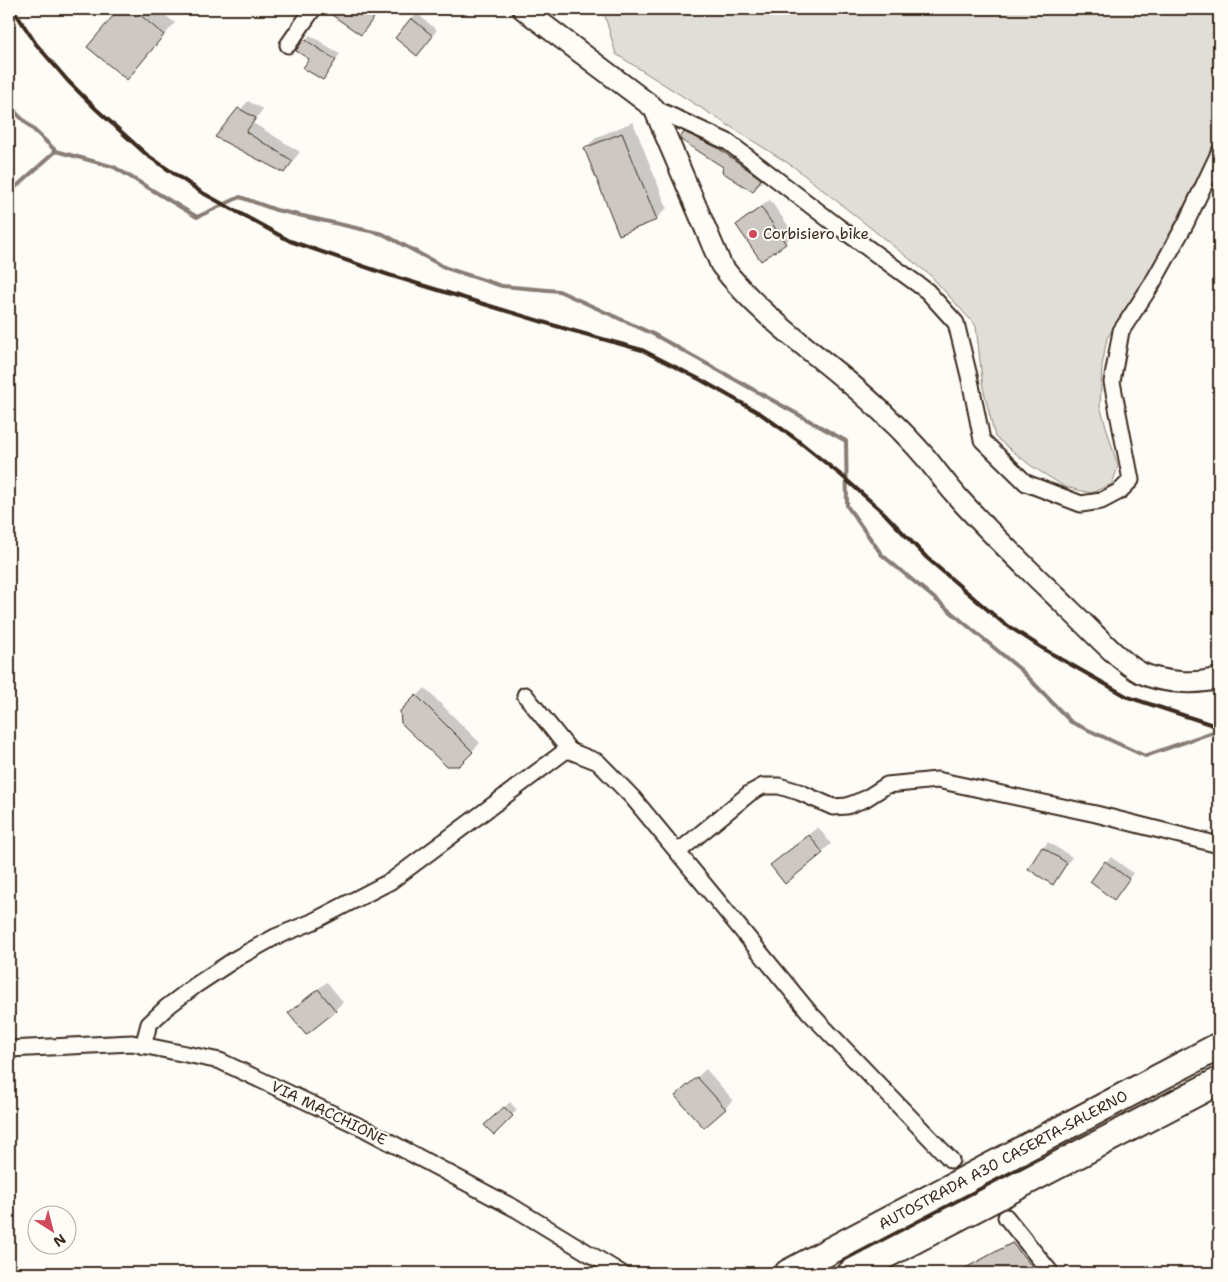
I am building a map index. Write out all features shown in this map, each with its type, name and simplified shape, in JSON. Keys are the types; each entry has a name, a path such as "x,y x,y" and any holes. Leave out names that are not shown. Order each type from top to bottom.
{"highway":[{"name":"AUTOSTRADA A30 CASERTA-SALERNO","path":"788,1273 1219,1046"},
{"name":"AUTOSTRADA A30 CASERTA-SALERNO","path":"851,1273 1219,1081"}],"main road":[{"path":"523,9 654,108 721,265 738,287 777,325 845,377 888,417 926,458 962,502 1000,542 1118,655 1142,673 1176,683 1219,678"}],"street":[{"path":"288,45 313,9"},
{"path":"654,108 728,142 836,225 927,290 956,323 982,440 1026,483 1080,504 1102,501 1120,491 1131,480 1112,382 1121,331 1152,284 1186,223 1219,153"},
{"path":"526,696 568,749 598,762 633,798 809,1012 951,1160"},
{"path":"143,1046 150,1024 167,1007 196,985 237,958 275,937 321,918 391,881 568,749"},
{"path":"678,852 750,792 763,786 779,786 799,792 833,807 847,806 865,799 887,785 937,780 1096,814 1219,845"},
{"name":"VIA MACCHIONE","path":"9,1049 132,1043 220,1061 365,1129 516,1209 621,1273"},
{"path":"1006,1217 1051,1273"}],"shaded area":[{"path":"603,9 1219,9 1219,134 1152,271 1107,338 1102,366 1100,406 1118,467 1112,484 1091,493 1065,487 1030,465 995,437 983,387 976,326 931,276 794,167 616,54"}],"building":[{"path":"119,9 133,9 164,35 127,80 87,47"},
{"path":"323,9 365,9 375,16 361,35"},
{"path":"411,18 433,36 417,56 395,38"},
{"path":"304,39 336,60 323,80 303,68 309,59 296,51"},
{"path":"238,108 256,118 246,132 293,161 284,173 215,137"},
{"path":"684,132 718,148 761,179 753,192 722,172 723,167 681,140 680,138"},
{"path":"622,133 657,220 619,235 584,148"},
{"path":"761,207 786,244 761,261 736,225"},
{"path":"416,695 473,752 459,766 446,766 401,723 400,711"},
{"path":"809,835 823,853 785,884 770,865"},
{"path":"1042,847 1067,863 1053,885 1028,869"},
{"path":"1105,861 1129,879 1114,900 1090,882"},
{"path":"318,989 336,1011 306,1035 288,1013"},
{"path":"697,1077 726,1109 704,1128 675,1096"},
{"path":"504,1107 513,1116 494,1135 484,1125"},
{"path":"1012,1243 1038,1273 956,1273"}],"waterway":[{"path":"9,93 16,113 56,151 114,167 197,217 240,197 276,210 383,234 446,268 502,286 559,291 653,334 846,441 847,506 882,555 1021,670 1071,722 1145,756 1219,730"},
{"path":"9,193 56,151"}],"tunnel":[{"path":"951,1160 995,1206"}],"railway":[{"path":"13,9 36,44 68,81 96,109 147,155 201,192 290,241 389,275 642,350 701,380 761,414 796,439 884,513 927,558 1002,622 1047,651 1128,697 1219,727"}],"place":[{"name":"Corbisiero bike","path":"753,234"}]}
